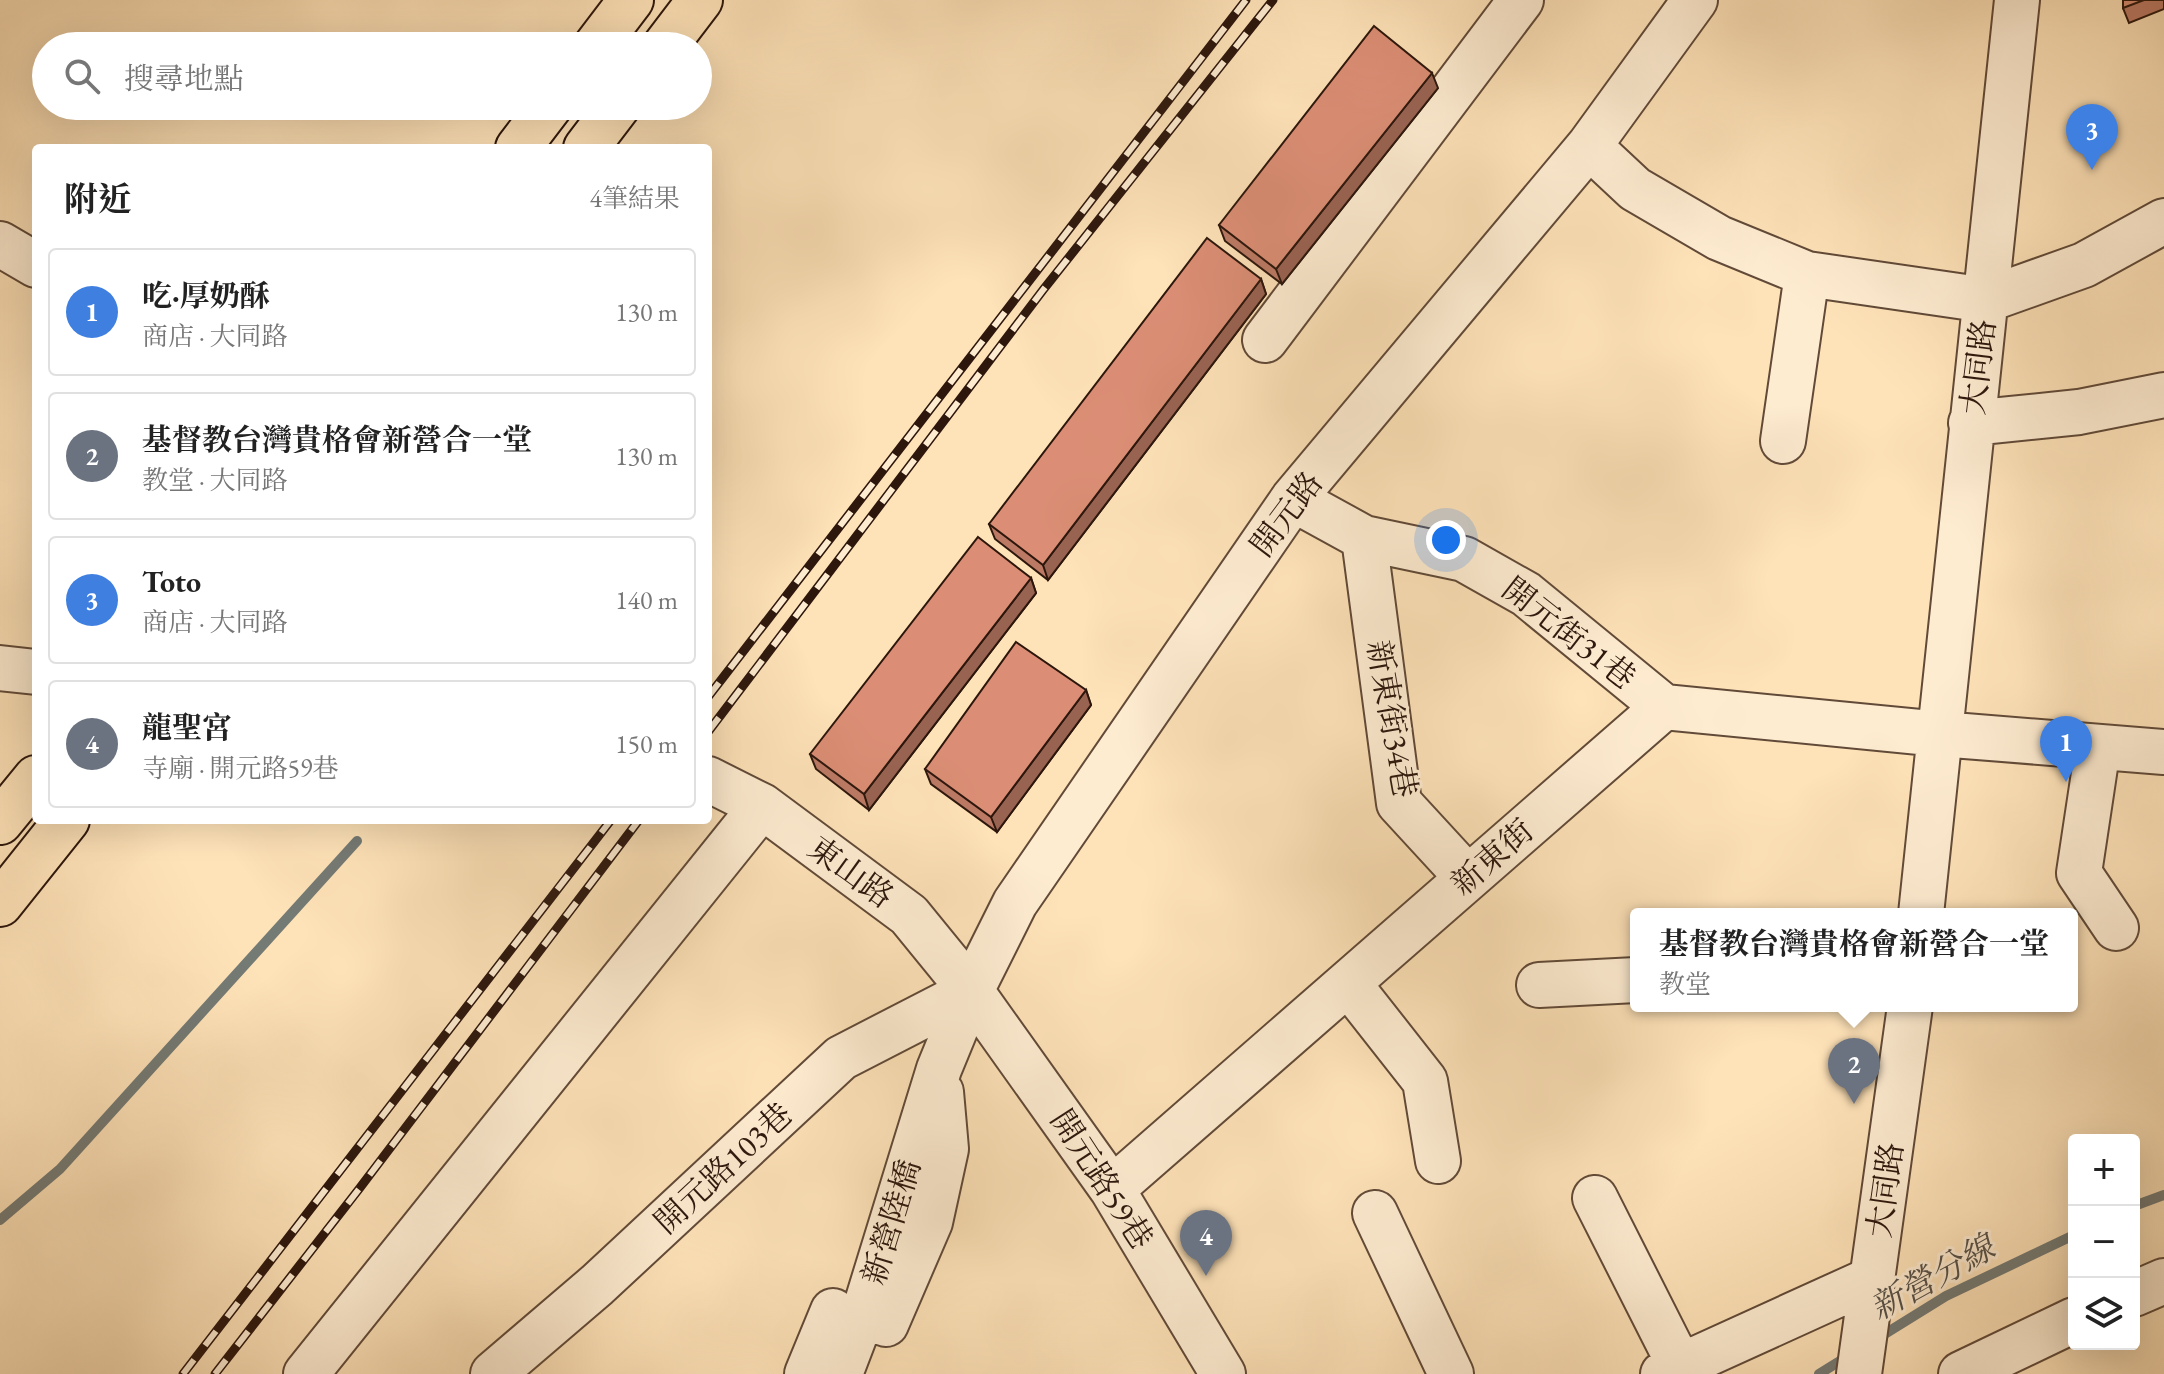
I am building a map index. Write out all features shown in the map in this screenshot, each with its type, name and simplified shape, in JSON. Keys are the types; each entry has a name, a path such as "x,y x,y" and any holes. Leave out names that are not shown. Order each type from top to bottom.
{"main road":[{"path":"607,32 631,0"},
{"path":"676,32 700,0"},
{"path":"521,144 539,120"},
{"path":"589,144 607,120"},
{"path":"0,822 32,783"},
{"path":"0,904 64,824"}],"street":[{"path":"1265,340 1521,0"},
{"name":"開元路","path":"939,1069 971,991 1015,903 1293,499 1589,146 1695,0"},
{"name":"大同路","path":"1922,908 2017,0"},
{"path":"1589,146 1635,189 1719,238 1807,274 1986,300 2084,265 2164,221"},
{"path":"0,244 32,263"},
{"path":"1783,441 1807,274"},
{"path":"1971,423 2079,412 2164,395"},
{"name":"開元街31巷","path":"1293,499 1364,538 1464,559 1526,594 1664,707"},
{"name":"新東街34巷","path":"1364,538 1399,803 1468,878"},
{"path":"0,668 32,672"},
{"path":"1664,707 2164,752"},
{"name":"新東街","path":"1112,1189 1664,707"},
{"path":"2098,747 2079,873 2116,928"},
{"name":"東山路","path":"712,781 762,806 909,915 971,991"},
{"path":"306,1374 762,806"},
{"path":"1539,985 1630,980"},
{"path":"1348,983 1425,1081 1438,1161"},
{"name":"開元路59巷","path":"971,991 1112,1189 1223,1374"},
{"name":"開元路103巷","path":"493,1374 597,1285 841,1058 971,991"},
{"name":"大同路","path":"1859,1374 1909,1012"},
{"path":"807,1374 838,1298 898,1121 939,1069"},
{"path":"867,1374 930,1222 946,1149 939,1069"},
{"name":"新營陸橋","path":"840,1374 866,1306 939,1069"},
{"path":"1595,1198 1672,1370 1870,1298"},
{"path":"1375,1213 1451,1374"},
{"path":"2140,1291 2164,1281"},
{"path":"1961,1374 2068,1323"}],"building":[{"path":"2123,0 2144,0 2123,8"},
{"path":"1374,26 1432,73 1276,269 1219,225"},
{"path":"1207,238 1261,279 1043,565 989,524"},
{"path":"978,537 1031,578 864,794 810,754"},
{"path":"1016,642 1086,690 991,817 925,769"}],"waterway":[{"path":"0,1220 60,1169 357,841"},
{"name":"新營分線","path":"2140,1204 2164,1195"},
{"name":"新營分線","path":"1875,1340 1946,1296 2068,1238"},
{"name":"新營分線","path":"1819,1374 1848,1356"}],"railway":[{"path":"712,692 1246,0"},
{"path":"712,727 1043,290 1273,0"},
{"path":"183,1374 608,824"},
{"path":"215,1374 636,824"}],"place":[{"name":"Toto","path":"2092,170"},
{"name":"吃·厚奶酥","path":"2066,782"},
{"name":"基督教台灣貴格會新營合一堂","path":"1854,1104"},
{"name":"龍聖宮","path":"1206,1276"}]}
